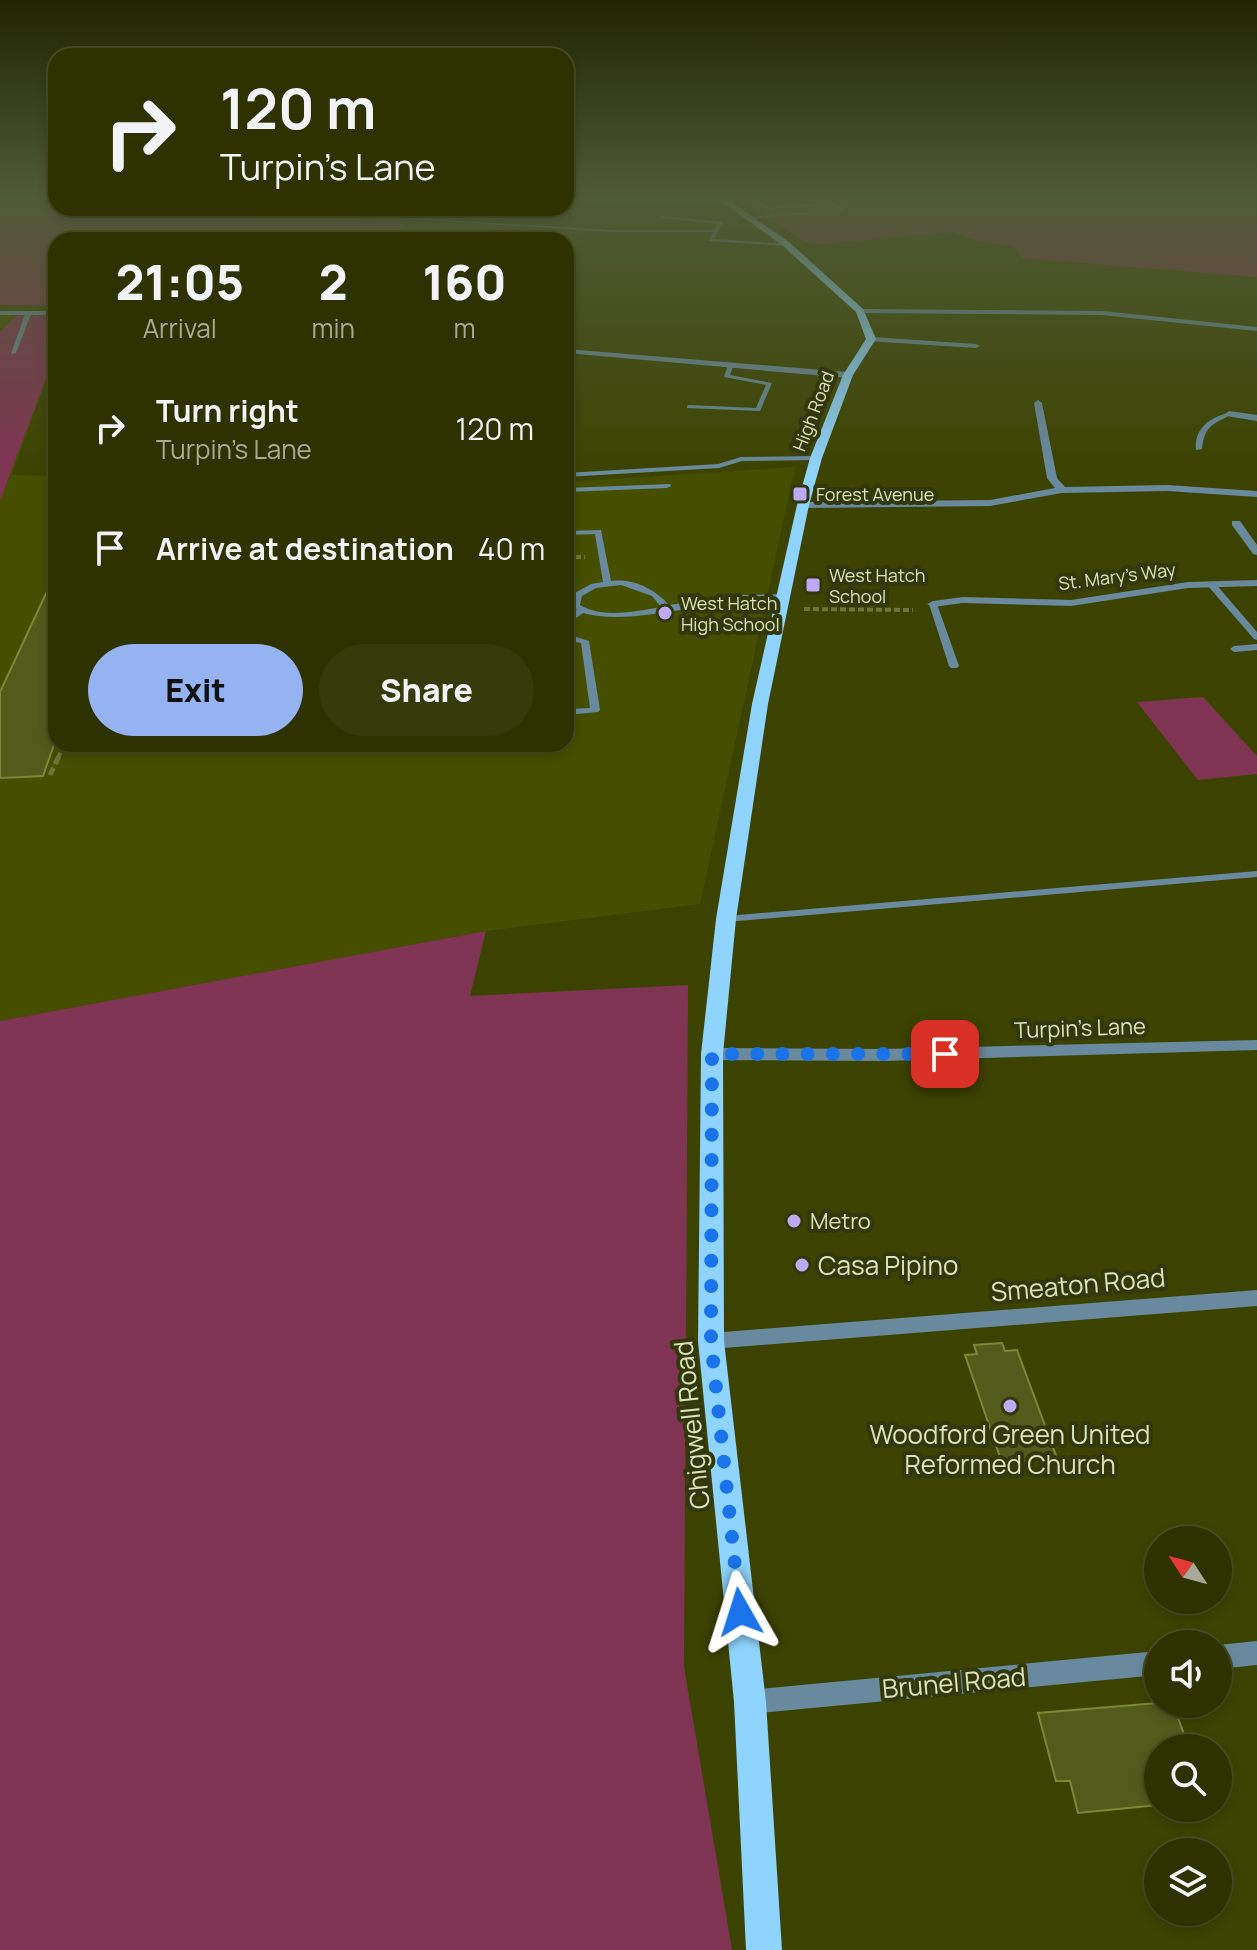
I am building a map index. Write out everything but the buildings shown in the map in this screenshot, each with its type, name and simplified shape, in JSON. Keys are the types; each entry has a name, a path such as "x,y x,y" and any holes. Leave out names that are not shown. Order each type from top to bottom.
{"main road":[{"path":"837,290 860,311 871,339"},
{"name":"High Road","path":"728,906 760,704 803,505 816,458 848,375 871,339"},
{"name":"Chigwell Road","path":"728,906 712,1054 711,1341 750,1702 764,1950"}],"street":[{"path":"860,311 1102,313 1257,329"},
{"path":"0,313 48,313"},
{"path":"871,339 976,346"},
{"path":"574,352 848,375"},
{"path":"1038,403 1052,478 1062,490"},
{"path":"1229,414 1257,418"},
{"path":"803,505 978,504 1062,490 1167,488 1257,494"},
{"path":"1236,523 1257,552"},
{"name":"St. Mary's Way","path":"933,604 963,600 1071,603 1211,584 1257,583"},
{"name":"Turpin's Lane","path":"712,1054 883,1055 1257,1045"},
{"name":"Smeaton Road","path":"711,1341 1257,1298"},
{"path":"1232,1656 1257,1653"},
{"name":"Brunel Road","path":"750,1702 1144,1664"}],"lane":[{"path":"13,353 28,314"},
{"path":"689,407 758,410 770,384 726,376 730,366"},
{"path":"1198,449 1199,432 1229,414"},
{"path":"574,475 719,466 741,459 816,458"},
{"path":"574,490 667,486"},
{"path":"574,533 598,532 607,583"},
{"path":"574,614 579,609 578,595 607,583 635,586 655,594 667,608"},
{"path":"1211,584 1257,637"},
{"path":"574,608 627,614 738,598 784,602"},
{"path":"933,604 954,666"},
{"path":"574,639 585,641 595,710 574,711"},
{"path":"1234,649 1257,647"},
{"path":"728,906 1257,874"}],"path":[{"path":"784,602 894,611 933,604"},
{"path":"50,775 60,752"}],"shaded area":[{"path":"0,290 48,290 48,306 0,305"},
{"name":"West Hatch High School","path":"0,314 48,315 48,374 12,475 48,476 48,752 574,752 574,481 795,467 700,904 486,931 0,1021"},
{"path":"18,314 48,315 48,372 0,501 0,332"},
{"path":"1203,697 1257,756 1257,774 1198,780 1137,702"},
{"path":"486,931 470,996 688,985 684,1667 732,1950 0,1950 0,1021"}],"place":[{"name":"Forest Avenue","path":"800,494"},
{"name":"West Hatch School","path":"813,585"},
{"name":"West Hatch High School","path":"665,613"},
{"name":"Metro","path":"794,1221"},
{"name":"Casa Pipino","path":"802,1265"},
{"name":"Woodford Green United Reformed Church","path":"1010,1406"}],"route":[{"path":"740,1612 711,1341 712,1054 945,1054"}]}
